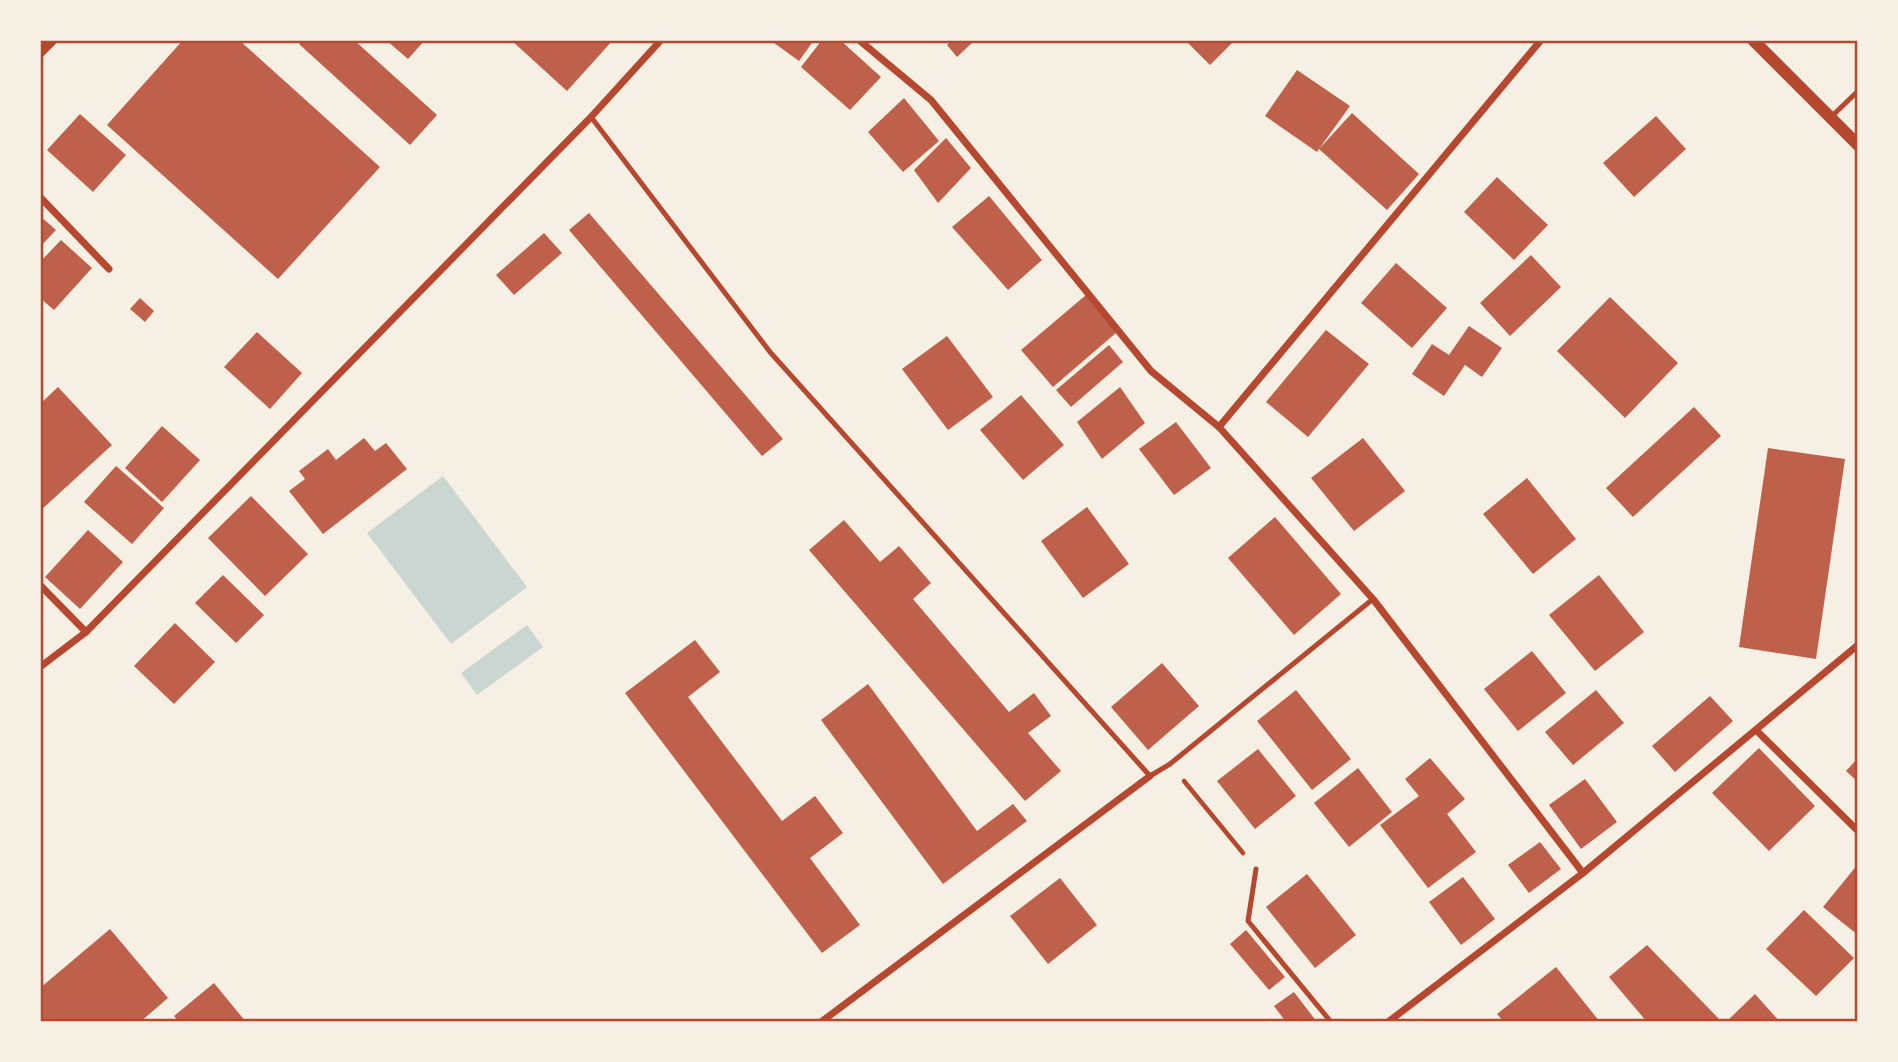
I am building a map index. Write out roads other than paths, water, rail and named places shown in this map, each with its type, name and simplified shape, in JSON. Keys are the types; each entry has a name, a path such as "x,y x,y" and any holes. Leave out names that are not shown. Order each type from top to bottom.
{"street":[{"path":"40,51 51,40"},
{"path":"40,667 86,632 591,117 661,40"},
{"path":"859,40 931,100 1151,371 1219,426 1373,599 1583,873"},
{"path":"1219,426 1541,40"},
{"path":"1753,40 1858,145"},
{"path":"40,197 109,269"},
{"path":"40,585 86,632"},
{"path":"1388,1022 1583,873 1757,732 1858,645"},
{"path":"1757,732 1858,831"},
{"path":"821,1022 1150,776"}],"lane":[{"path":"1830,118 1858,91"},
{"path":"591,117 770,352 1150,776 1171,764 1373,599"},
{"path":"1256,869 1248,921 1331,1022"}]}
